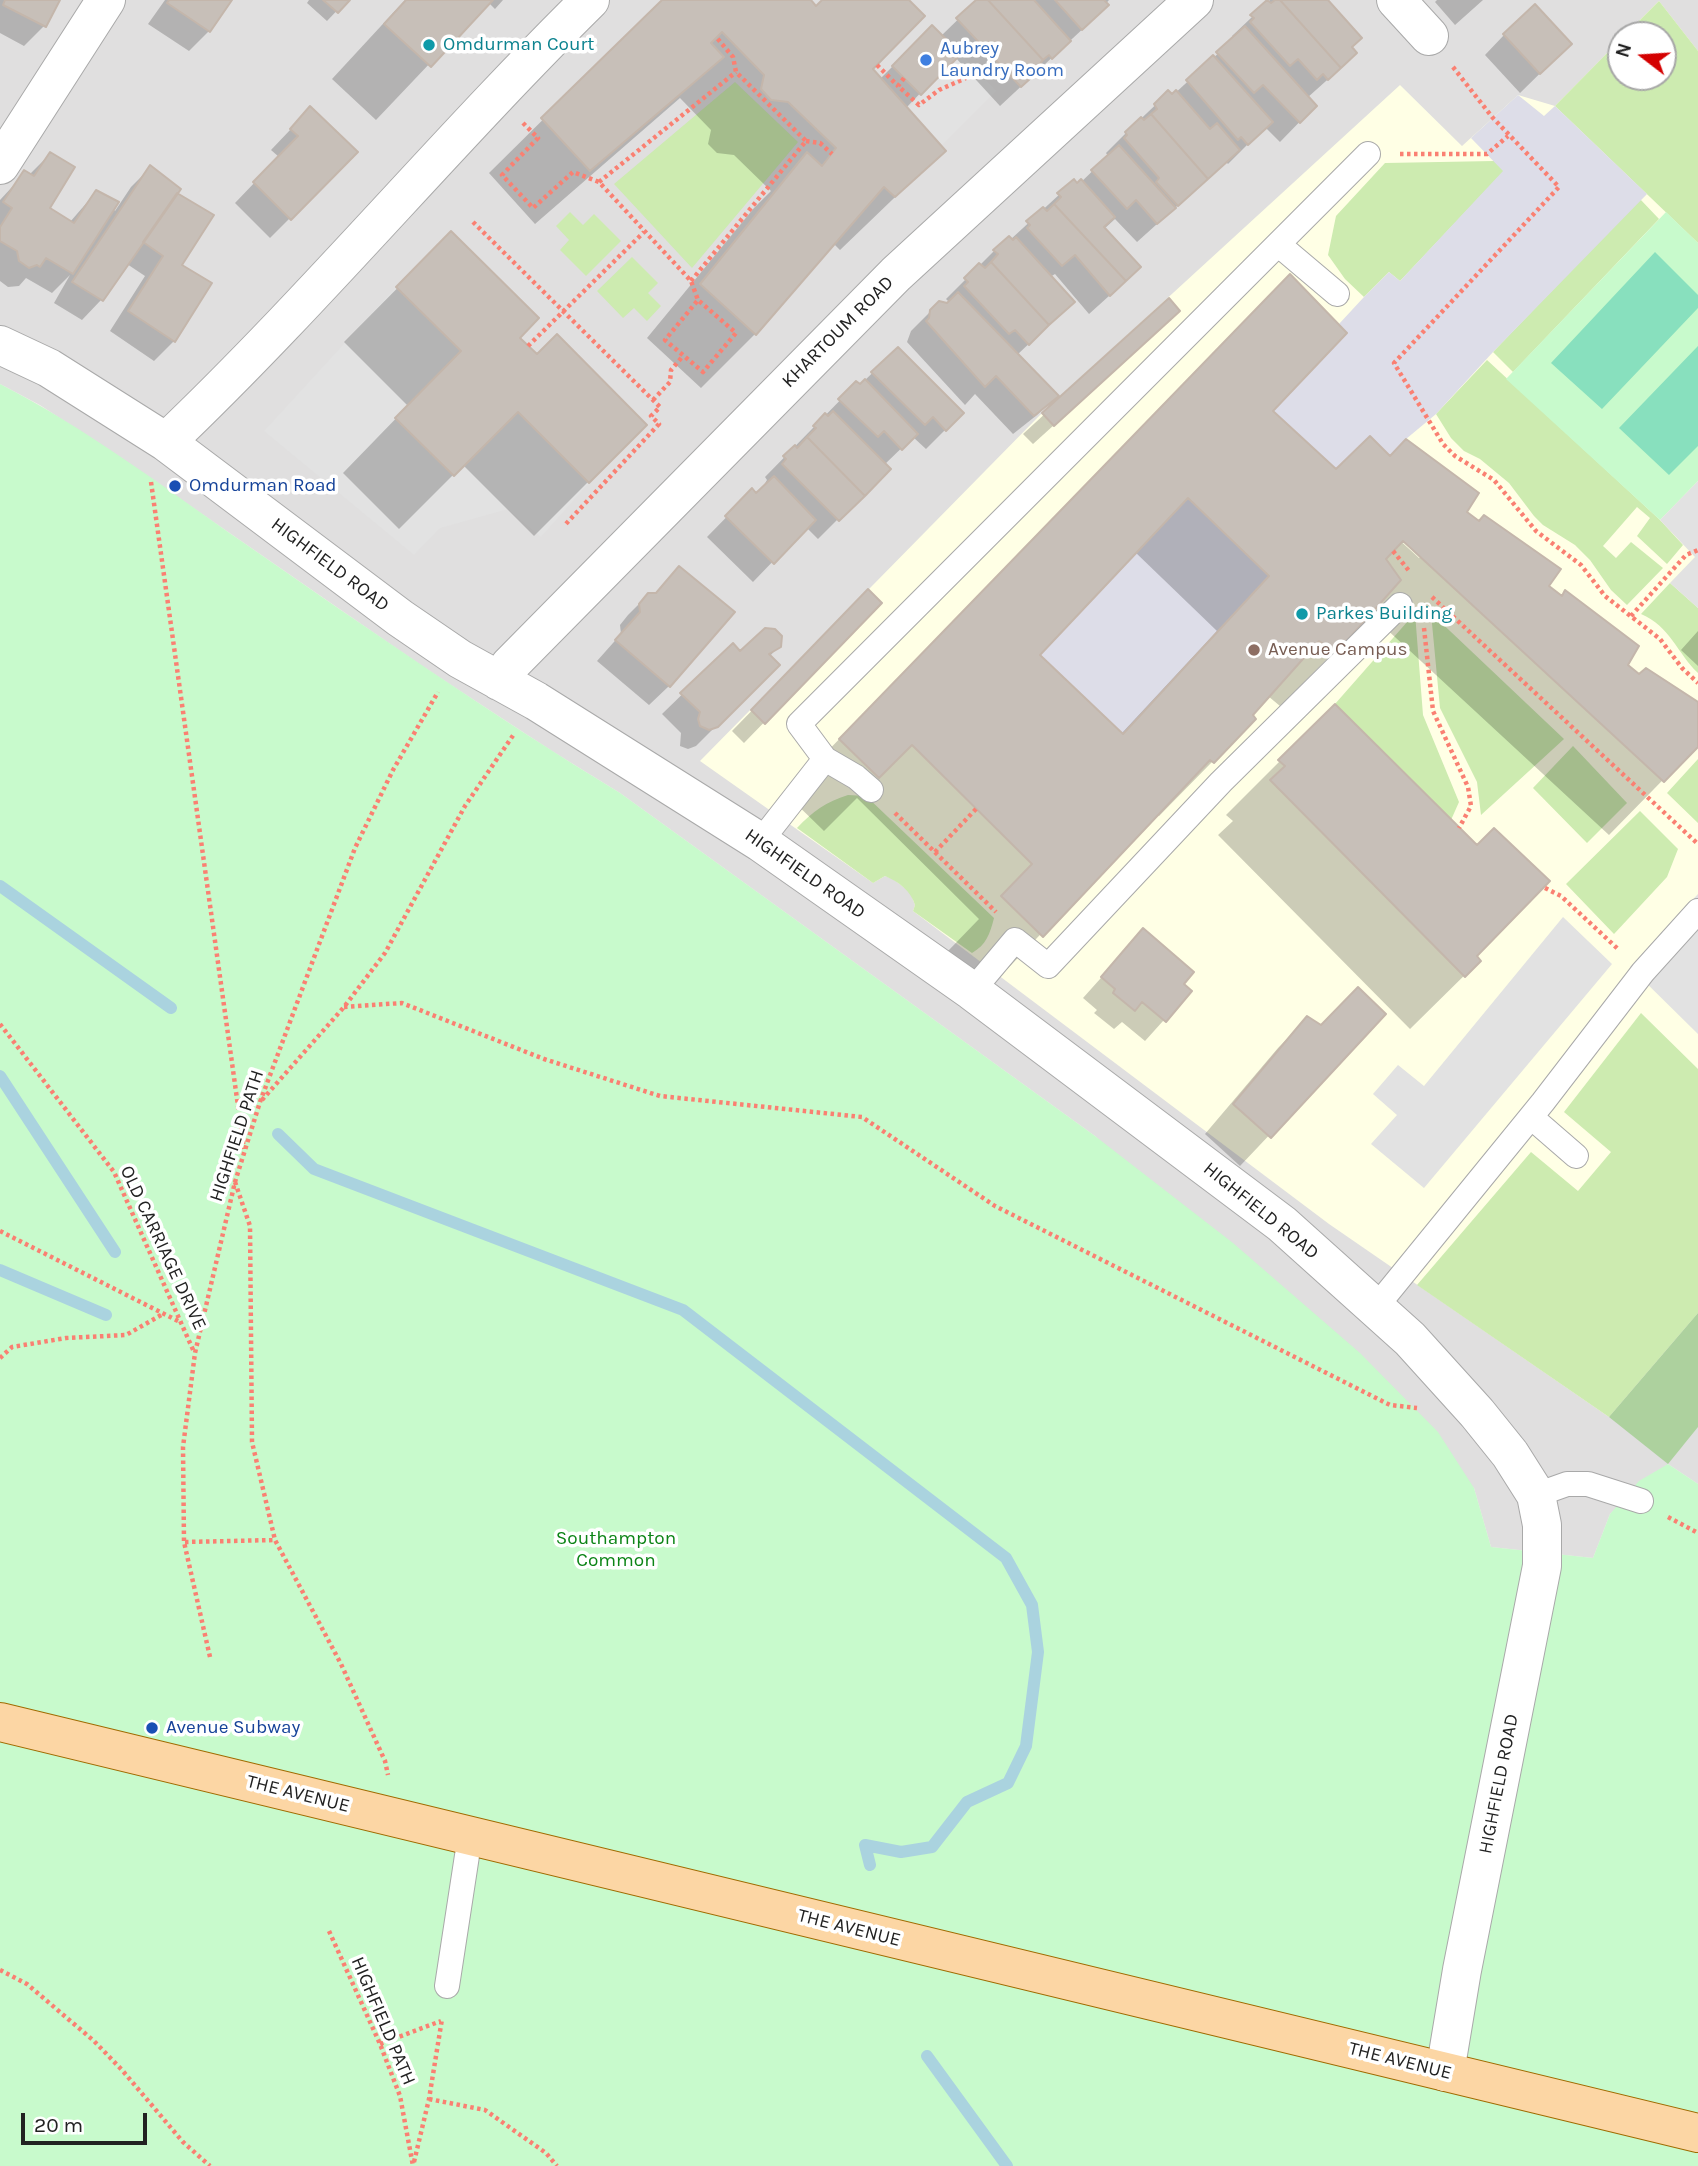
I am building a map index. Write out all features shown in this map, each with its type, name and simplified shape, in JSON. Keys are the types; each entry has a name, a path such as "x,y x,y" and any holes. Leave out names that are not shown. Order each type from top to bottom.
{"main road":[{"name":"THE AVENUE","path":"0,1722 1698,2133"}],"street":[{"path":"0,165 106,0"},
{"path":"166,442 230,381 458,135 590,0"},
{"name":"KHARTOUM ROAD","path":"499,681 515,659 896,274 1194,0"},
{"path":"1396,0 1429,36"},
{"name":"HIGHFIELD ROAD","path":"0,345 49,368 166,442 400,618 460,659 536,701 760,842 972,991 1282,1224 1410,1339 1477,1413 1510,1454 1536,1495 1542,1525 1542,1566 1462,1970 1445,2072"}],"lane":[{"path":"872,790 825,759 799,724 1368,154"},
{"path":"1279,245 1337,294"},
{"path":"972,991 1015,940 1048,966 1221,782 1400,605"},
{"path":"760,842 825,759"},
{"path":"1376,1307 1531,1117 1643,972 1698,911"},
{"path":"1531,1117 1576,1156"},
{"path":"1536,1495 1567,1484 1588,1484 1641,1501"},
{"path":"447,1986 470,1836"}],"path":[{"path":"1429,36 1508,135 1559,187 1394,363 1443,444 1455,456 1494,480 1536,531 1581,565 1605,596 1660,639 1682,668 1698,683"},
{"path":"716,38 733,57 736,72 806,141 820,143 832,154"},
{"path":"877,65 919,105 939,90 966,78"},
{"path":"599,182 736,72"},
{"path":"898,86 904,78"},
{"path":"1368,154 1487,154 1508,135"},
{"path":"538,138 502,175 533,208 573,172 599,182 691,281 698,300 736,333 703,372 665,340 698,300"},
{"path":"691,281 806,141"},
{"path":"473,222 660,407 651,416 659,424 564,526"},
{"path":"528,346 644,232"},
{"path":"653,400 670,382 670,370 683,356"},
{"path":"166,442 154,462 150,478 244,1150"},
{"path":"1631,616 1686,555 1698,550"},
{"path":"1393,551 1413,576"},
{"path":"1430,594 1698,844"},
{"path":"1424,623 1433,711 1468,787 1472,806 1459,828"},
{"name":"HIGHFIELD PATH","path":"210,1657 184,1542 183,1447 195,1353 235,1182 260,1102 355,848 424,714 460,659"},
{"path":"260,1102 344,1007 385,953 465,806 536,701"},
{"path":"872,790 1000,916 1015,940"},
{"path":"935,852 976,808"},
{"path":"1545,888 1561,896 1643,972"},
{"path":"344,1007 402,1003 544,1059 660,1096 862,1117 995,1206 1390,1405 1477,1413"},
{"name":"OLD CARRIAGE DRIVE","path":"0,1024 114,1171 195,1353"},
{"path":"235,1182 250,1226 252,1441 275,1540 341,1664 385,1761 398,1819"},
{"path":"0,1231 183,1324"},
{"path":"0,1358 12,1347 66,1338 127,1335 164,1314"},
{"path":"184,1542 275,1540"},
{"name":"HIGHFIELD PATH","path":"329,1931 380,2044 400,2096 413,2166"},
{"path":"0,1970 27,1984 94,2041 183,2143 209,2166"},
{"path":"413,2166 429,2099 447,1986"},
{"path":"380,2044 441,2021"},
{"path":"429,2099 485,2110 546,2153 557,2166"}],"shaded area":[{"path":"0,0 1698,0 1698,1484 1668,1464 1610,1514 1593,1558 1491,1547 1474,1488 1095,1136 620,793 422,666 40,405 0,384"},
{"name":"Avenue Campus","path":"1659,1 1675,21 1639,21"},
{"name":"Avenue Campus","path":"1677,24 1698,51 1698,1313 1609,1417 1329,1224 913,911 915,905 910,892 893,879 885,876 873,883 700,761 1042,413 1400,85 1462,146 1518,95 1555,106 1607,53 1607,91 1677,91"},
{"path":"961,54 996,91 942,145 908,108"},
{"path":"1518,95 1544,116 1555,106 1647,194 1436,414 1390,456 1370,437 1336,469 1273,411 1347,333 1339,324 1364,297 1389,272 1400,281 1503,171 1471,138"},
{"path":"396,287 461,351 396,418 454,476 518,412 589,483 541,537 508,509 440,528 414,555 264,431"},
{"path":"1698,481 1698,608 1670,583 1695,557 1660,520"},
{"path":"1188,498 1269,576 1123,734 1040,655"},
{"path":"1698,894 1698,1034 1630,967"},
{"path":"1563,917 1612,964 1424,1188 1371,1144 1397,1115 1373,1094 1398,1065 1424,1086"}],"green space":[{"path":"1659,1 1675,21 1639,21"},
{"path":"1677,24 1698,51 1698,243 1555,106 1607,53 1607,91 1677,91"},
{"path":"735,82 798,142 692,268 614,184"},
{"path":"1494,161 1504,171 1400,281 1389,272 1364,297 1345,279 1328,255 1336,216 1385,163"},
{"path":"1640,199 1659,219 1513,372 1493,352"},
{"path":"570,212 583,225 594,214 621,241 586,276 560,250 569,240 556,226"},
{"path":"1666,212 1698,243 1698,481 1660,520 1506,379"},
{"path":"1655,252 1698,295 1698,308 1602,409 1551,363"},
{"path":"632,257 658,283 648,293 661,306 647,321 634,308 623,318 597,291"},
{"path":"1698,346 1698,446 1669,475 1619,428"},
{"path":"1487,360 1660,520 1683,545 1667,564 1637,536 1650,518 1637,507 1603,546 1616,558 1631,542 1663,568 1627,605 1611,590 1590,560 1575,545 1543,525 1509,483 1480,459 1464,451 1451,438 1436,414"},
{"name":"Southampton Common","path":"0,384 94,439 430,671 620,793 1095,1136 1233,1243 1360,1353 1438,1432 1474,1488 1491,1547 1593,1558 1610,1514 1639,1481 1668,1464 1698,1484 1698,2166 0,2166"},
{"path":"1670,583 1698,608 1698,673 1659,625 1641,614"},
{"path":"1415,613 1423,715 1459,802 1451,820 1335,704"},
{"path":"1431,613 1564,739 1481,815 1477,782 1440,708"},
{"path":"1573,746 1627,803 1587,843 1533,788"},
{"path":"1698,759 1698,823 1667,793"},
{"path":"848,795 866,796 994,918 987,938 977,950 972,953 913,911 913,900 900,884 885,876 873,883 797,828 820,808"},
{"path":"1640,811 1678,849 1667,877 1614,934 1566,884"},
{"path":"1641,1013 1698,1069 1698,1313 1609,1417 1417,1285 1531,1152 1578,1191 1611,1152 1564,1112"},
{"path":"1698,1313 1698,1427 1668,1464 1609,1417"}],"building":[{"path":"5,0 60,0 46,27 3,5"},
{"path":"169,0 232,0 210,32 167,3"},
{"path":"323,0 350,0 338,13"},
{"name":"Omdurman Court","path":"406,0 493,0 431,67 384,24"},
{"path":"662,0 811,0 816,6 822,0 909,0 925,16 873,69 946,151 895,197 884,187 756,335 700,284 807,152 822,166 836,148 788,102 771,100 761,89 764,75 722,32 711,43 724,57 590,171 541,118"},
{"path":"976,0 988,0 1043,60 1038,66 1041,69 1021,87 956,18"},
{"path":"988,0 1034,0 1071,41 1052,59 1049,55 1043,60"},
{"path":"1055,0 1104,0 1109,5 1082,30"},
{"path":"1267,0 1271,3 1280,0 1341,68 1328,80 1323,74 1317,80 1298,59 1290,66 1250,22 1254,18 1250,15"},
{"path":"1280,0 1328,0 1362,38 1352,47 1357,53 1341,68"},
{"path":"1535,4 1572,44 1540,74 1503,34"},
{"name":"Aubrey Laundry Room","path":"932,25 961,54 921,95 892,66"},
{"path":"1245,26 1317,106 1300,123 1263,85 1254,93 1216,52"},
{"path":"1213,55 1273,122 1248,145 1241,137 1238,140 1186,80"},
{"path":"1168,90 1172,94 1176,90 1210,129 1217,123 1240,150 1208,179 1151,114 1157,109 1154,104"},
{"path":"310,106 358,152 291,220 253,182 298,136 290,129"},
{"path":"1151,114 1208,179 1178,206 1156,182 1159,178 1124,138 1127,135 1125,132 1141,117 1144,120"},
{"path":"1119,145 1176,208 1157,224 1136,200 1127,209 1091,170"},
{"path":"50,152 75,167 50,208 74,223 96,190 119,202 73,274 46,258 40,267 37,265 29,268 19,261 17,251 0,241 0,227 12,208 3,202 24,170 34,176"},
{"path":"150,165 181,189 103,301 72,282"},
{"path":"1074,179 1077,183 1081,179 1115,217 1104,227 1141,267 1126,281 1054,204 1061,197 1057,193"},
{"path":"177,193 214,215 182,265 212,283 175,342 128,311 163,256 143,242"},
{"path":"1054,204 1126,281 1110,296 1075,255 1062,266 1027,228 1030,225 1026,221 1043,207 1047,211"},
{"path":"451,231 539,318 520,338 537,354 557,334 647,425 589,483 518,412 454,476 395,418 461,351 396,287"},
{"path":"1009,236 1013,240 1016,237 1075,302 1049,325 991,262 998,254 993,250"},
{"path":"991,262 1049,325 1029,345 1015,330 1009,334 964,286 968,282 964,278 979,263 985,268"},
{"name":"Parkes Building","path":"1290,274 1347,333 1273,411 1336,469 1370,436 1390,456 1406,439 1479,493 1467,512 1479,521 1484,515 1561,569 1549,586 1562,596 1565,590 1639,646 1628,665 1639,674 1646,668 1698,702 1698,747 1664,782 1403,541 1386,559 1401,580 1336,653 1319,641 1253,715 1256,719 1214,763 1210,760 1043,937 1001,896 1032,864 912,745 879,778 839,739","holes":["1188,498 1269,576 1123,734 1040,655"]},
{"path":"958,292 1059,396 1034,416 996,376 985,387 926,321 930,310 939,301 947,303"},
{"path":"1169,298 1180,311 1054,426 1042,413"},
{"path":"898,347 964,413 946,431 933,417 925,425 871,372"},
{"path":"865,379 918,434 902,450 884,431 878,437 838,399 856,381 860,384"},
{"path":"833,411 891,469 865,496 807,437 825,413 828,416"},
{"path":"807,437 865,496 839,521 782,464 786,459 783,456 795,445 797,448"},
{"path":"774,476 816,520 774,564 725,516 752,488 756,493"},
{"path":"679,566 735,612 670,687 615,640 640,612 639,604 648,593 656,593"},
{"path":"868,589 882,603 765,724 751,710"},
{"path":"765,628 775,629 782,636 781,647 769,654 780,665 718,727 709,730 700,726 700,712 680,693 733,643 740,651"},
{"path":"1335,704 1477,845 1494,828 1550,881 1477,956 1481,961 1465,977 1270,780 1285,766 1278,760"},
{"path":"1143,928 1194,972 1184,984 1192,991 1166,1022 1142,1002 1135,1011 1113,993 1115,989 1101,977"},
{"path":"1358,987 1386,1014 1271,1138 1233,1104 1307,1016 1321,1025"}],"waterway":[{"path":"0,886 171,1008"},
{"path":"0,1076 115,1252"},
{"path":"278,1134 314,1169 683,1310 1006,1558 1032,1605 1038,1652 1026,1746 1008,1783 967,1802 932,1847 901,1852 865,1845 870,1865"},
{"path":"0,1270 106,1315"},
{"path":"927,2056 1007,2166"}],"place":[{"name":"Omdurman Court","path":"429,45"},
{"name":"Aubrey Laundry Room","path":"926,60"},
{"name":"Omdurman Road","path":"175,486"},
{"name":"Parkes Building","path":"1302,614"},
{"name":"Avenue Campus","path":"1254,650"},
{"name":"Avenue Subway","path":"152,1728"}]}
